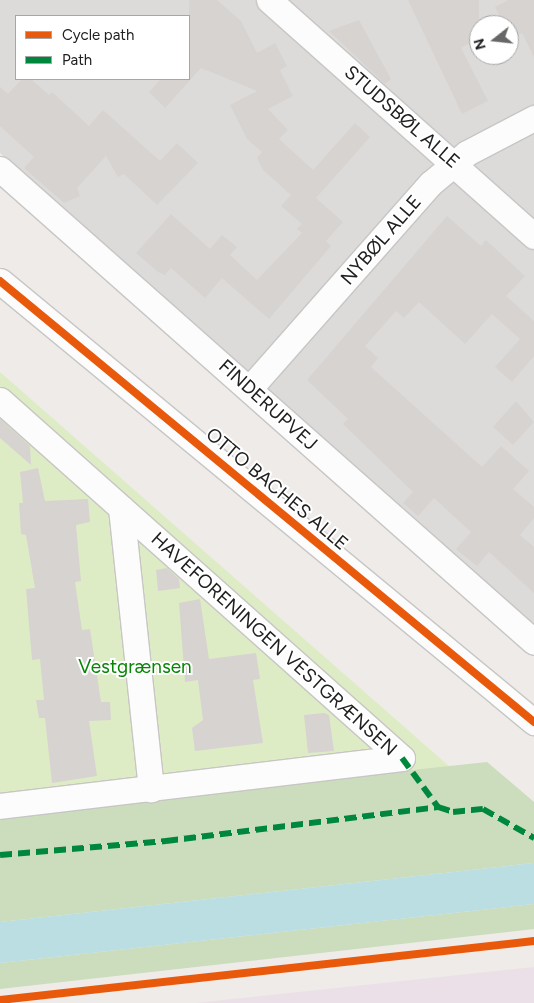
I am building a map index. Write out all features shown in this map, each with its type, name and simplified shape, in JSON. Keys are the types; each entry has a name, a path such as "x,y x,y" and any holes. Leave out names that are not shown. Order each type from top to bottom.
{"street":[{"name":"STUDSBØL ALLE","path":"269,0 534,236"},
{"name":"NYBØL ALLE","path":"250,388 431,183 454,164 534,118"},
{"name":"FINDERUPVEJ","path":"0,169 250,388 534,642"},
{"name":"OTTO BACHES ALLE","path":"0,281 534,722"},
{"name":"HAVEFORENINGEN VESTGRÆNSEN","path":"0,400 402,758 0,806"},
{"path":"121,508 151,789"}],"shaded area":[{"path":"0,0 534,0 534,628 0,153"},
{"path":"534,967 534,1003 196,1003"}],"green space":[{"name":"Vestgrænsen","path":"0,372 450,767 0,816"},
{"path":"487,762 534,802 534,863 0,922 0,814"},
{"path":"534,904 534,929 0,989 0,963"}],"water":[{"path":"534,863 534,904 0,963 0,922"}],"building":[{"path":"189,0 217,0 241,21 257,53 275,43 287,66 280,70 293,96 268,109 288,130 279,139 313,170 355,123 370,137 316,198 343,222 326,241 331,246 269,319 222,278 205,298 171,268 165,275 158,272 136,253 171,214 210,249 222,235 237,247 230,255 257,280 302,233 297,229 302,224 281,206 291,195 263,170 257,158 262,152 247,139 230,105 257,91 201,68 165,108 149,92 160,80 190,80"},
{"path":"408,0 479,0 479,15 469,15 469,44 461,48 488,101 462,114"},
{"path":"508,0 534,0 534,57 522,33 519,35 519,15 499,15 495,7"},
{"path":"359,20 391,79 385,84 329,31"},
{"path":"21,80 32,80 49,95 52,92 89,126 103,110 160,161 177,143 198,163 157,205 124,174 118,177 106,156 77,188 80,196 64,203 24,168 34,157 0,126 0,87 8,94"},
{"path":"447,216 481,246 486,240 525,276 506,296 534,321 534,356 512,382 495,367 520,339 492,314 465,344 419,302 404,318 396,311 365,346 378,358 371,367 482,467 501,446 529,471 513,489 534,507 534,518 520,535 534,547 534,593 489,552 477,566 456,549 471,532 434,498 418,516 403,503 413,492 343,424 348,419 307,380"},
{"path":"516,401 534,422 513,445 493,427"},
{"path":"0,419 30,446 31,465 0,438"},
{"path":"38,468 45,501 88,499 90,522 76,525 81,581 75,582 82,630 90,629 101,702 110,702 111,720 89,721 97,776 52,783 45,718 39,718 36,700 44,700 40,659 32,660 26,589 35,588 26,535 21,534 19,503 23,503 20,472"},
{"path":"167,568 179,579 180,588 158,591 156,570"},
{"path":"200,599 209,659 256,653 260,679 253,680 263,743 195,751 192,728 203,720 198,680 185,682 179,603"},
{"path":"324,713 329,715 334,751 308,753 304,715"}],"marked path":[{"path":"402,758 438,807"},
{"path":"0,855 166,841 438,807 453,812 483,809 534,838"}],"cycle path":[{"path":"0,281 534,722"},
{"path":"0,1000 534,941"}]}
